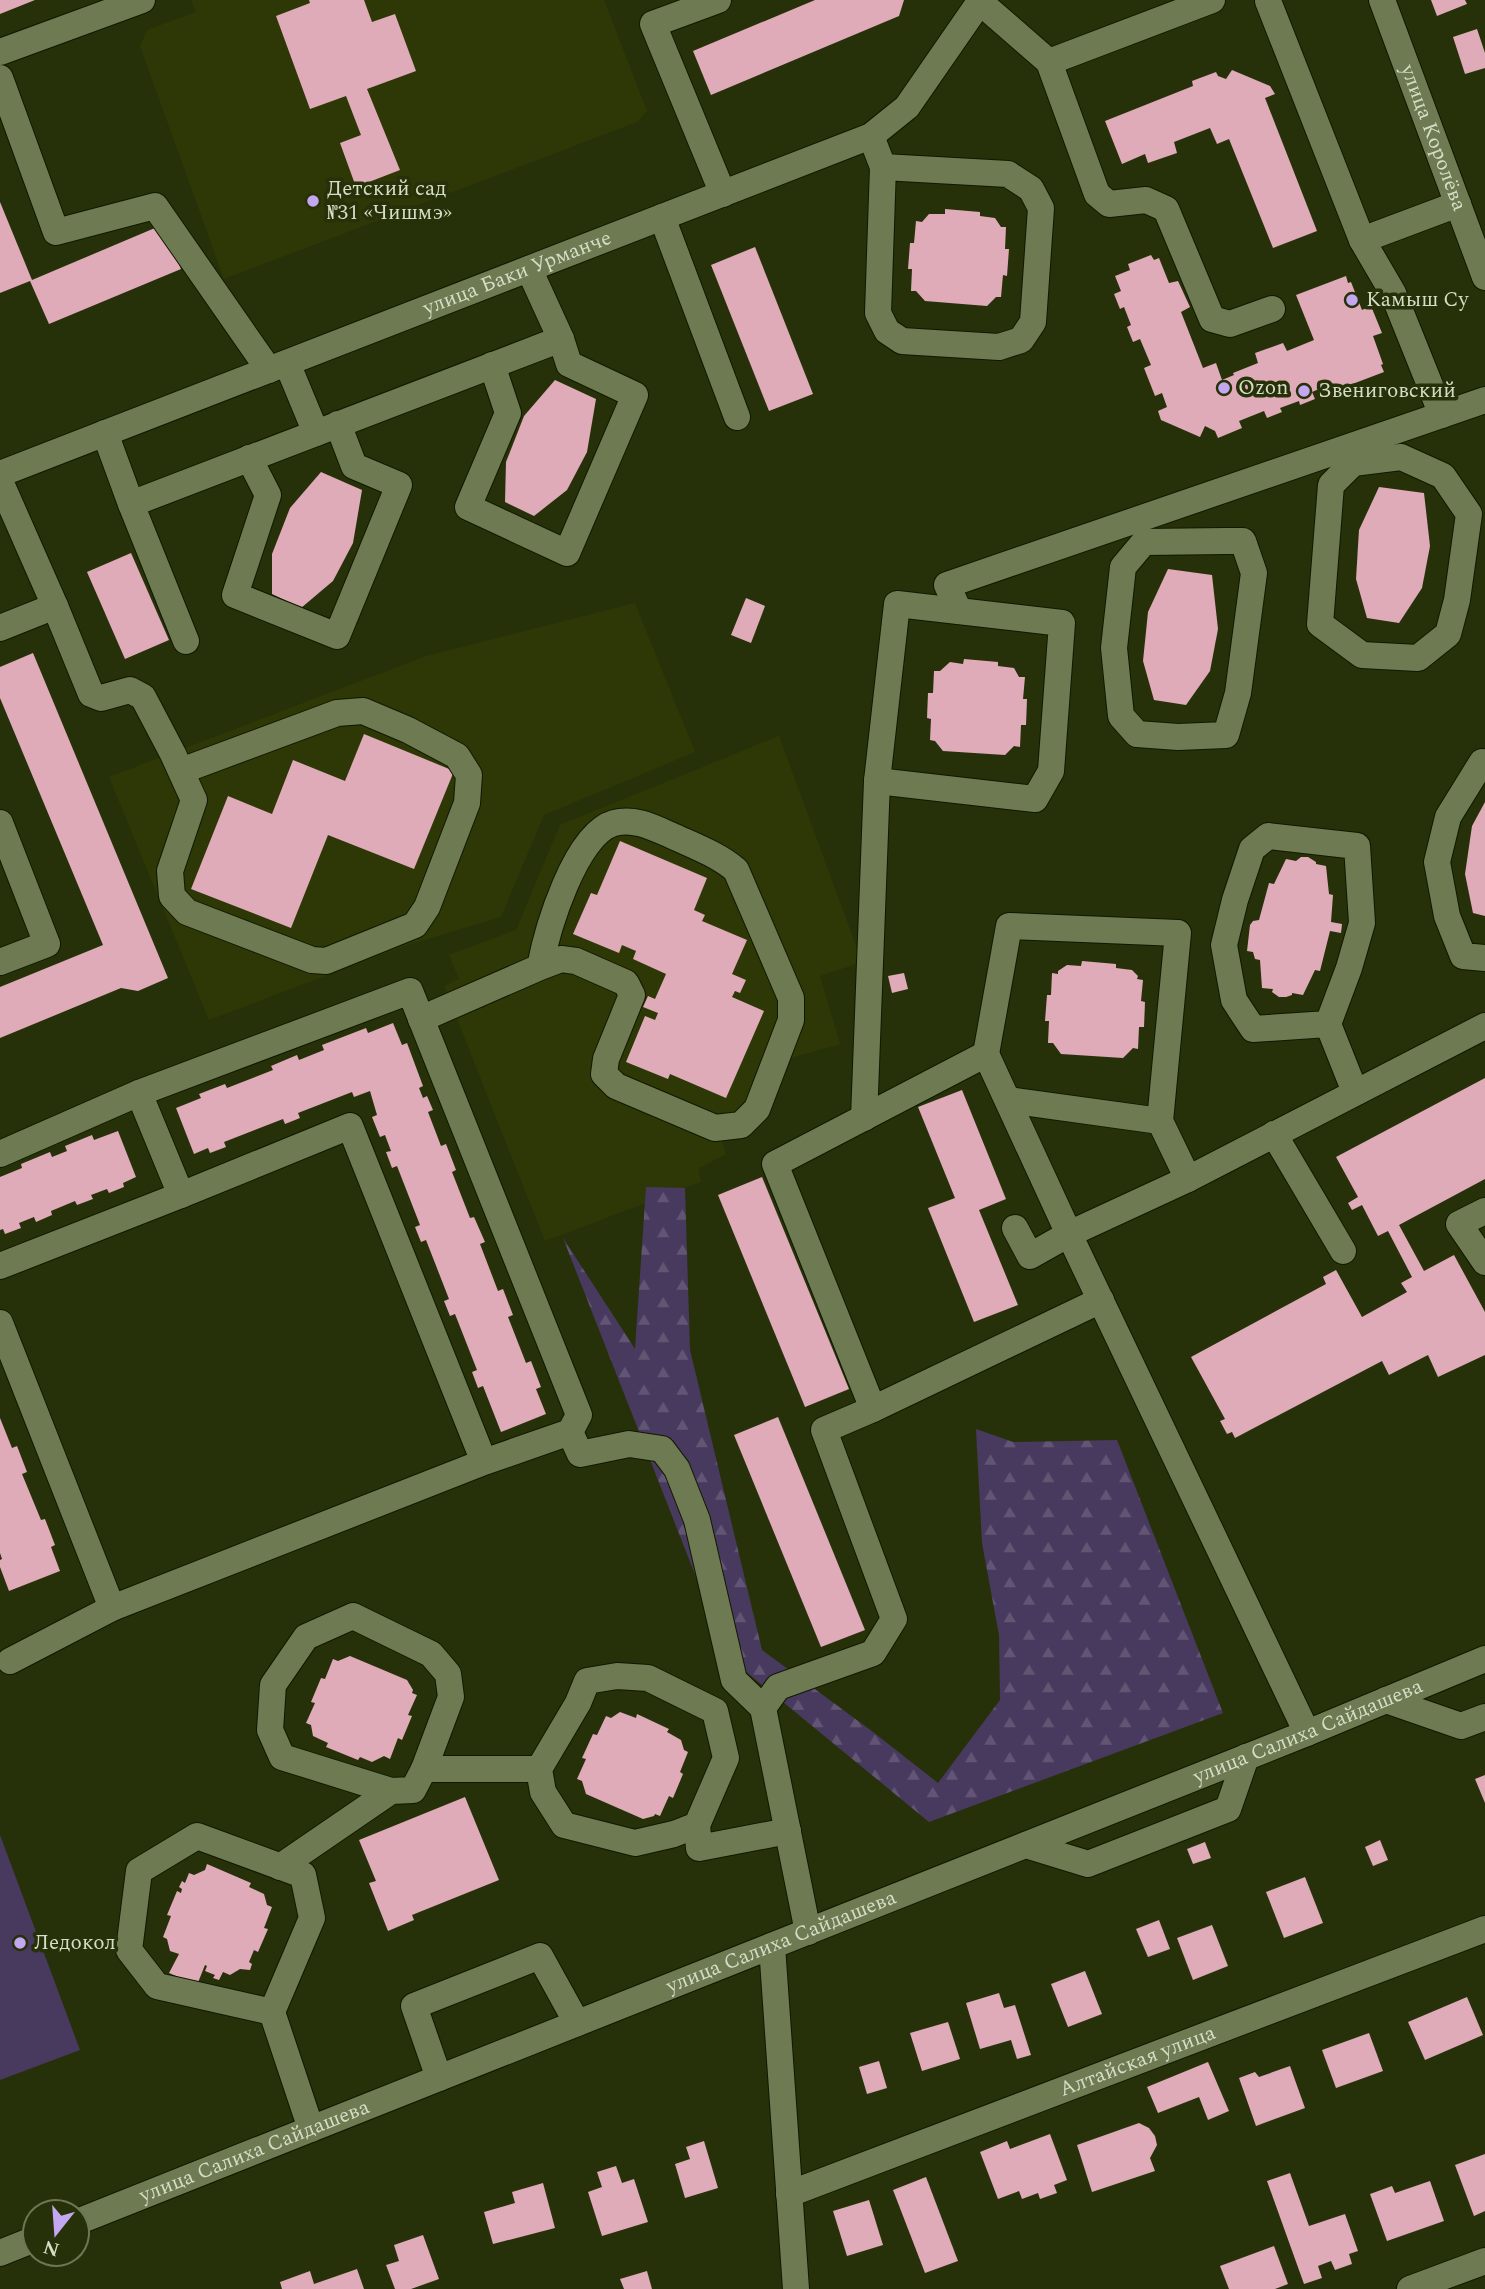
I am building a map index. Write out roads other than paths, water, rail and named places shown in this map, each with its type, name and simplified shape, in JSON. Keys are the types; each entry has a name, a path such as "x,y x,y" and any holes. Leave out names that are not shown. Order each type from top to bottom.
{"street":[{"path":"0,52 142,0"},
{"path":"718,0 653,24 723,194"},
{"path":"1049,62 1212,0"},
{"path":"1268,0 1362,240 1393,293 1442,415"},
{"name":"улица Королёва","path":"1382,0 1485,277"},
{"path":"980,1 1049,62 1097,194 1109,204 1146,200 1166,209 1212,319 1230,324 1272,309"},
{"name":"улица Баки Урманче","path":"0,474 871,136 907,107 980,1"},
{"path":"0,78 56,232 155,206 354,466 399,485 337,636 234,595 268,495 249,458"},
{"path":"871,136 883,167 878,313 887,331 902,341 999,347 1021,340 1033,322 1036,284 1041,208 1031,189 1008,174 883,167"},
{"path":"1362,240 1458,204"},
{"path":"662,217 737,417"},
{"path":"492,365 508,413 468,507 568,553 635,395 569,364 561,339 529,269"},
{"path":"131,504 561,339"},
{"path":"960,611 947,585 1141,530 1353,454 1442,415 1485,400"},
{"path":"105,433 186,641"},
{"path":"1353,454 1401,457 1443,476 1468,514 1457,600 1448,634 1418,658 1362,655 1320,624 1331,485 1353,454"},
{"path":"0,481 91,694 101,698 130,690 143,697 194,800 170,871 173,896 187,912 312,960 326,961 415,925 427,908 467,803 469,775 457,756 408,730 363,711 337,713 181,771"},
{"path":"1141,530 1243,541 1254,573 1238,693 1226,734 1178,737 1137,734 1121,716 1114,648 1123,568 1141,530"},
{"path":"864,1118 877,781 897,604 1062,623 1051,771 1035,799 877,781"},
{"path":"0,628 55,606"},
{"path":"1485,763 1482,762 1448,817 1437,862 1447,916 1463,956 1485,958"},
{"path":"0,823 47,944 0,962"},
{"path":"421,1019 540,967 561,960 576,961 626,984 632,995 606,1059 604,1074 616,1086 715,1128 741,1125 757,1109 791,1020 791,998 737,870 721,857 642,823 615,823 599,830 582,848 547,933 540,967"},
{"path":"1328,1024 1253,1029 1234,1000 1224,945 1252,849 1268,836 1357,846 1362,923 1328,1024 1355,1092"},
{"path":"1188,1179 1160,1121 1178,933 1009,926 986,1054 1307,1733"},
{"path":"0,1154 139,1093 410,991 579,1415 570,1432 484,1462 112,1608 9,1661"},
{"path":"1015,1228 1030,1256 1069,1234 1188,1179 1485,1026"},
{"path":"873,1409 775,1164 986,1054"},
{"path":"139,1093 181,1195"},
{"path":"1008,1100 1160,1121"},
{"path":"0,1266 350,1126 484,1462"},
{"path":"1274,1134 1343,1251"},
{"path":"1485,1211 1459,1224 1485,1262"},
{"path":"763,1708 778,1687 873,1653 894,1619 824,1430 1101,1300"},
{"path":"0,1323 112,1608"},
{"path":"570,1432 580,1454 629,1444 662,1449 677,1469 696,1520 734,1680 763,1708 808,1932"},
{"path":"353,1616 431,1654 448,1674 451,1697 424,1769 413,1790 391,1791 282,1758 270,1730 273,1685 306,1637 353,1616"},
{"name":"улица Салиха Сайдашева","path":"91,2216 1307,1733 1485,1659"},
{"path":"696,1825 674,1834 635,1843 564,1825 543,1792 539,1769 578,1703 587,1681 617,1676 648,1678 715,1710 726,1758 696,1825 699,1848 788,1831"},
{"path":"1387,1700 1461,1726 1485,1717"},
{"path":"1026,1845 1088,1864 1203,1819 1228,1809 1246,1757"},
{"path":"424,1769 539,1769"},
{"path":"280,1867 391,1791"},
{"path":"272,2012 157,1986 129,1950 139,1871 197,1836 303,1875 312,1918 272,2012 311,2129"},
{"name":"Алтайская улица","path":"789,2194 1485,1929"},
{"path":"772,1946 796,2289"},
{"path":"439,2078 414,2006 540,1956 577,2023"},
{"path":"0,2253 21,2245"},
{"path":"1410,2289 1485,2260"}],"place":[{"name":"Детский сад №31 «Чишмэ»","path":"313,201"},
{"name":"Камыш Су","path":"1352,300"},
{"name":"Ozon","path":"1224,388"},
{"name":"Звениговский","path":"1304,391"},
{"name":"Ледокол","path":"20,1943"}]}
